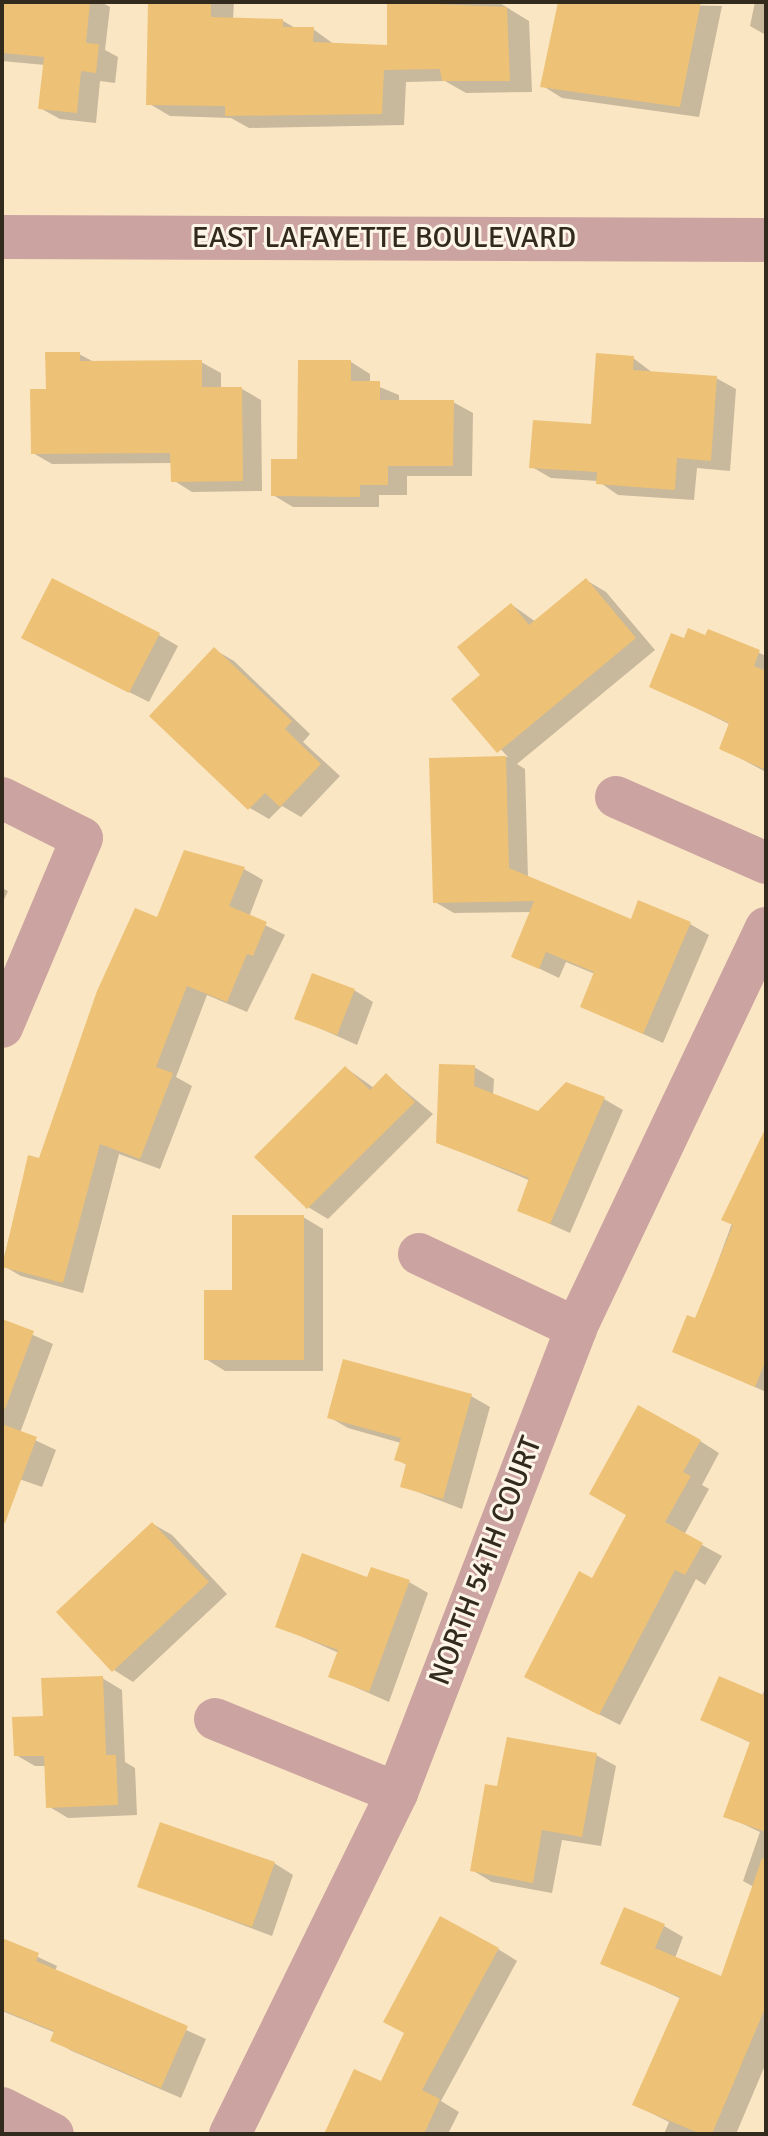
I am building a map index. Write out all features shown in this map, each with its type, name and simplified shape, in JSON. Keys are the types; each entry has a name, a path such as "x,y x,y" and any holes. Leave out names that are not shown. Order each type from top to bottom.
{"street":[{"name":"EAST LAFAYETTE BOULEVARD","path":"2,237 766,240"},
{"path":"616,797 766,863"},
{"path":"2,798 82,838 2,1027"},
{"name":"NORTH 54TH COURT","path":"230,2134 397,1793 576,1328 766,928"},
{"path":"419,1254 576,1328"},
{"path":"215,1719 397,1793"},
{"path":"2,2108 53,2134"}],"building":[{"path":"2,2 90,2 86,43 99,44 96,73 81,71 77,113 38,109 44,57 2,53"},
{"path":"148,2 211,2 211,17 283,19 283,27 314,27 313,42 387,45 387,2 507,7 510,81 442,81 440,69 384,70 382,114 225,116 225,106 146,105"},
{"path":"558,2 701,2 680,107 540,87"},
{"path":"45,352 80,352 80,361 202,360 202,387 242,387 243,481 171,482 170,453 31,454 30,389 46,389"},
{"path":"596,353 634,356 633,370 717,376 711,461 677,458 675,490 596,484 597,472 529,468 533,420 591,424"},
{"path":"298,360 351,360 351,381 380,381 380,400 454,400 453,466 388,466 388,485 360,485 360,497 271,496 271,459 297,459"},
{"path":"52,578 160,633 129,693 21,638"},
{"path":"586,578 636,638 497,753 451,699 480,675 457,647 511,603 529,625"},
{"path":"688,628 705,635 708,629 760,650 754,666 766,671 766,770 719,749 729,723 649,687 671,633 684,638"},
{"path":"214,647 292,721 285,729 321,764 280,807 265,793 248,810 149,716"},
{"path":"506,756 509,868 631,919 638,900 691,922 643,1034 580,1007 594,972 546,952 539,969 511,957 534,901 433,903 429,758"},
{"path":"184,850 245,867 229,906 267,922 253,956 247,954 227,1002 187,986 156,1067 173,1073 140,1159 100,1144 63,1283 2,1267 28,1155 39,1158 97,991 135,908 157,917"},
{"path":"312,973 355,989 337,1035 294,1019"},
{"path":"439,1064 475,1065 474,1086 538,1111 566,1082 605,1097 550,1224 517,1211 529,1178 436,1143"},
{"path":"345,1066 370,1090 386,1073 415,1102 307,1209 254,1157"},
{"path":"766,1127 766,1360 755,1387 672,1352 687,1315 695,1318 733,1225 721,1220"},
{"path":"232,1215 304,1215 304,1360 204,1360 204,1290 232,1290"},
{"path":"2,1319 34,1331 5,1409 2,1409"},
{"path":"343,1359 472,1394 443,1499 400,1487 406,1464 394,1460 401,1438 327,1418"},
{"path":"638,1405 701,1440 683,1472 691,1476 665,1522 703,1543 685,1575 675,1570 599,1715 524,1677 579,1571 592,1578 626,1515 589,1494"},
{"path":"2,1424 37,1437 5,1523 2,1522"},
{"path":"152,1522 209,1582 112,1672 56,1612"},
{"path":"302,1553 367,1577 371,1567 410,1580 369,1692 328,1677 338,1650 275,1627"},
{"path":"103,1676 106,1755 116,1755 118,1805 46,1808 44,1756 14,1756 12,1717 43,1716 41,1678"},
{"path":"719,1676 766,1696 766,1832 723,1817 750,1742 700,1720"},
{"path":"507,1737 597,1753 582,1837 542,1830 533,1883 470,1871 485,1784 497,1786"},
{"path":"160,1822 275,1862 252,1927 137,1887"},
{"path":"762,1858 766,1859 766,2006 712,2134 701,2134 632,2105 680,1997 600,1964 624,1907 665,1924 655,1948 721,1976"},
{"path":"440,1916 499,1948 422,2090 440,2099 424,2134 324,2134 354,2069 381,2081 404,2033 383,2022"},
{"path":"2,1938 39,1953 36,1961 188,2026 161,2088 50,2041 54,2031 2,2010"}]}
